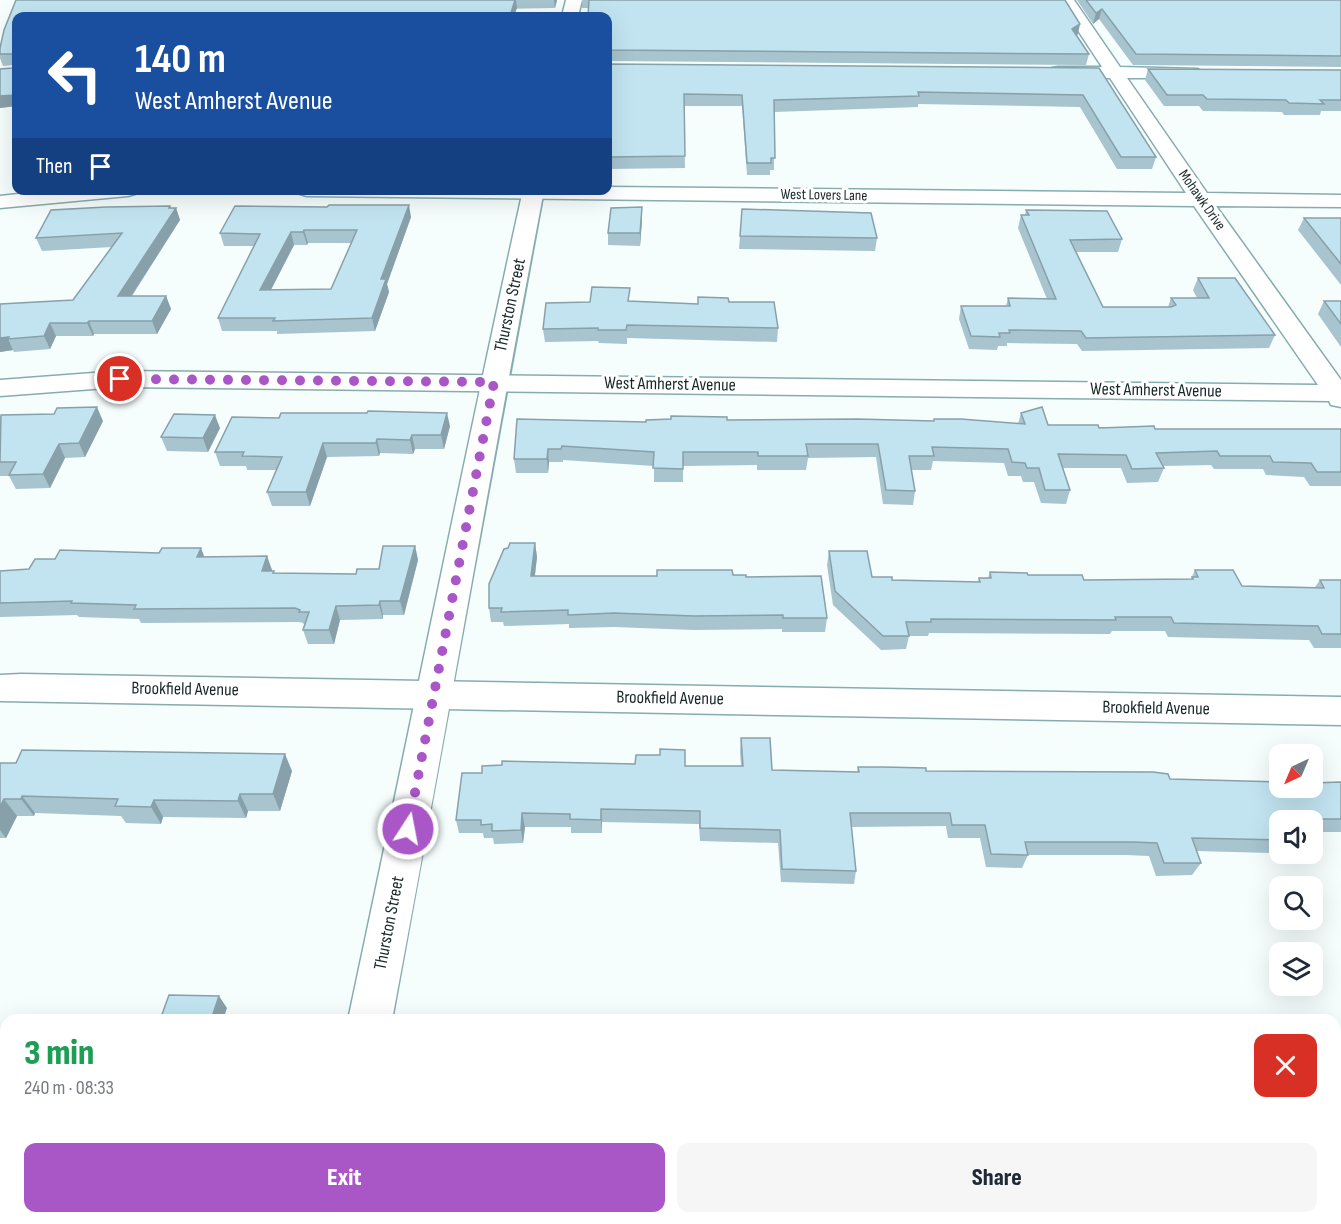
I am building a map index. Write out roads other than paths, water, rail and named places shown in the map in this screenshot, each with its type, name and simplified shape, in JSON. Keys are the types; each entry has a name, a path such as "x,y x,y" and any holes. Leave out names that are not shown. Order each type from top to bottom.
{"street":[{"name":"Mohawk Drive","path":"1066,0 1201,200 1339,394"},
{"path":"1045,72 1211,73"},
{"name":"West Lovers Lane","path":"612,192 1341,201"},
{"path":"0,202 75,195"},
{"name":"Thurston Street","path":"371,1014 494,382 533,195"},
{"name":"West Amherst Avenue","path":"0,388 120,379 1339,394"},
{"name":"Brookfield Avenue","path":"0,688 435,693 1341,711"}]}
